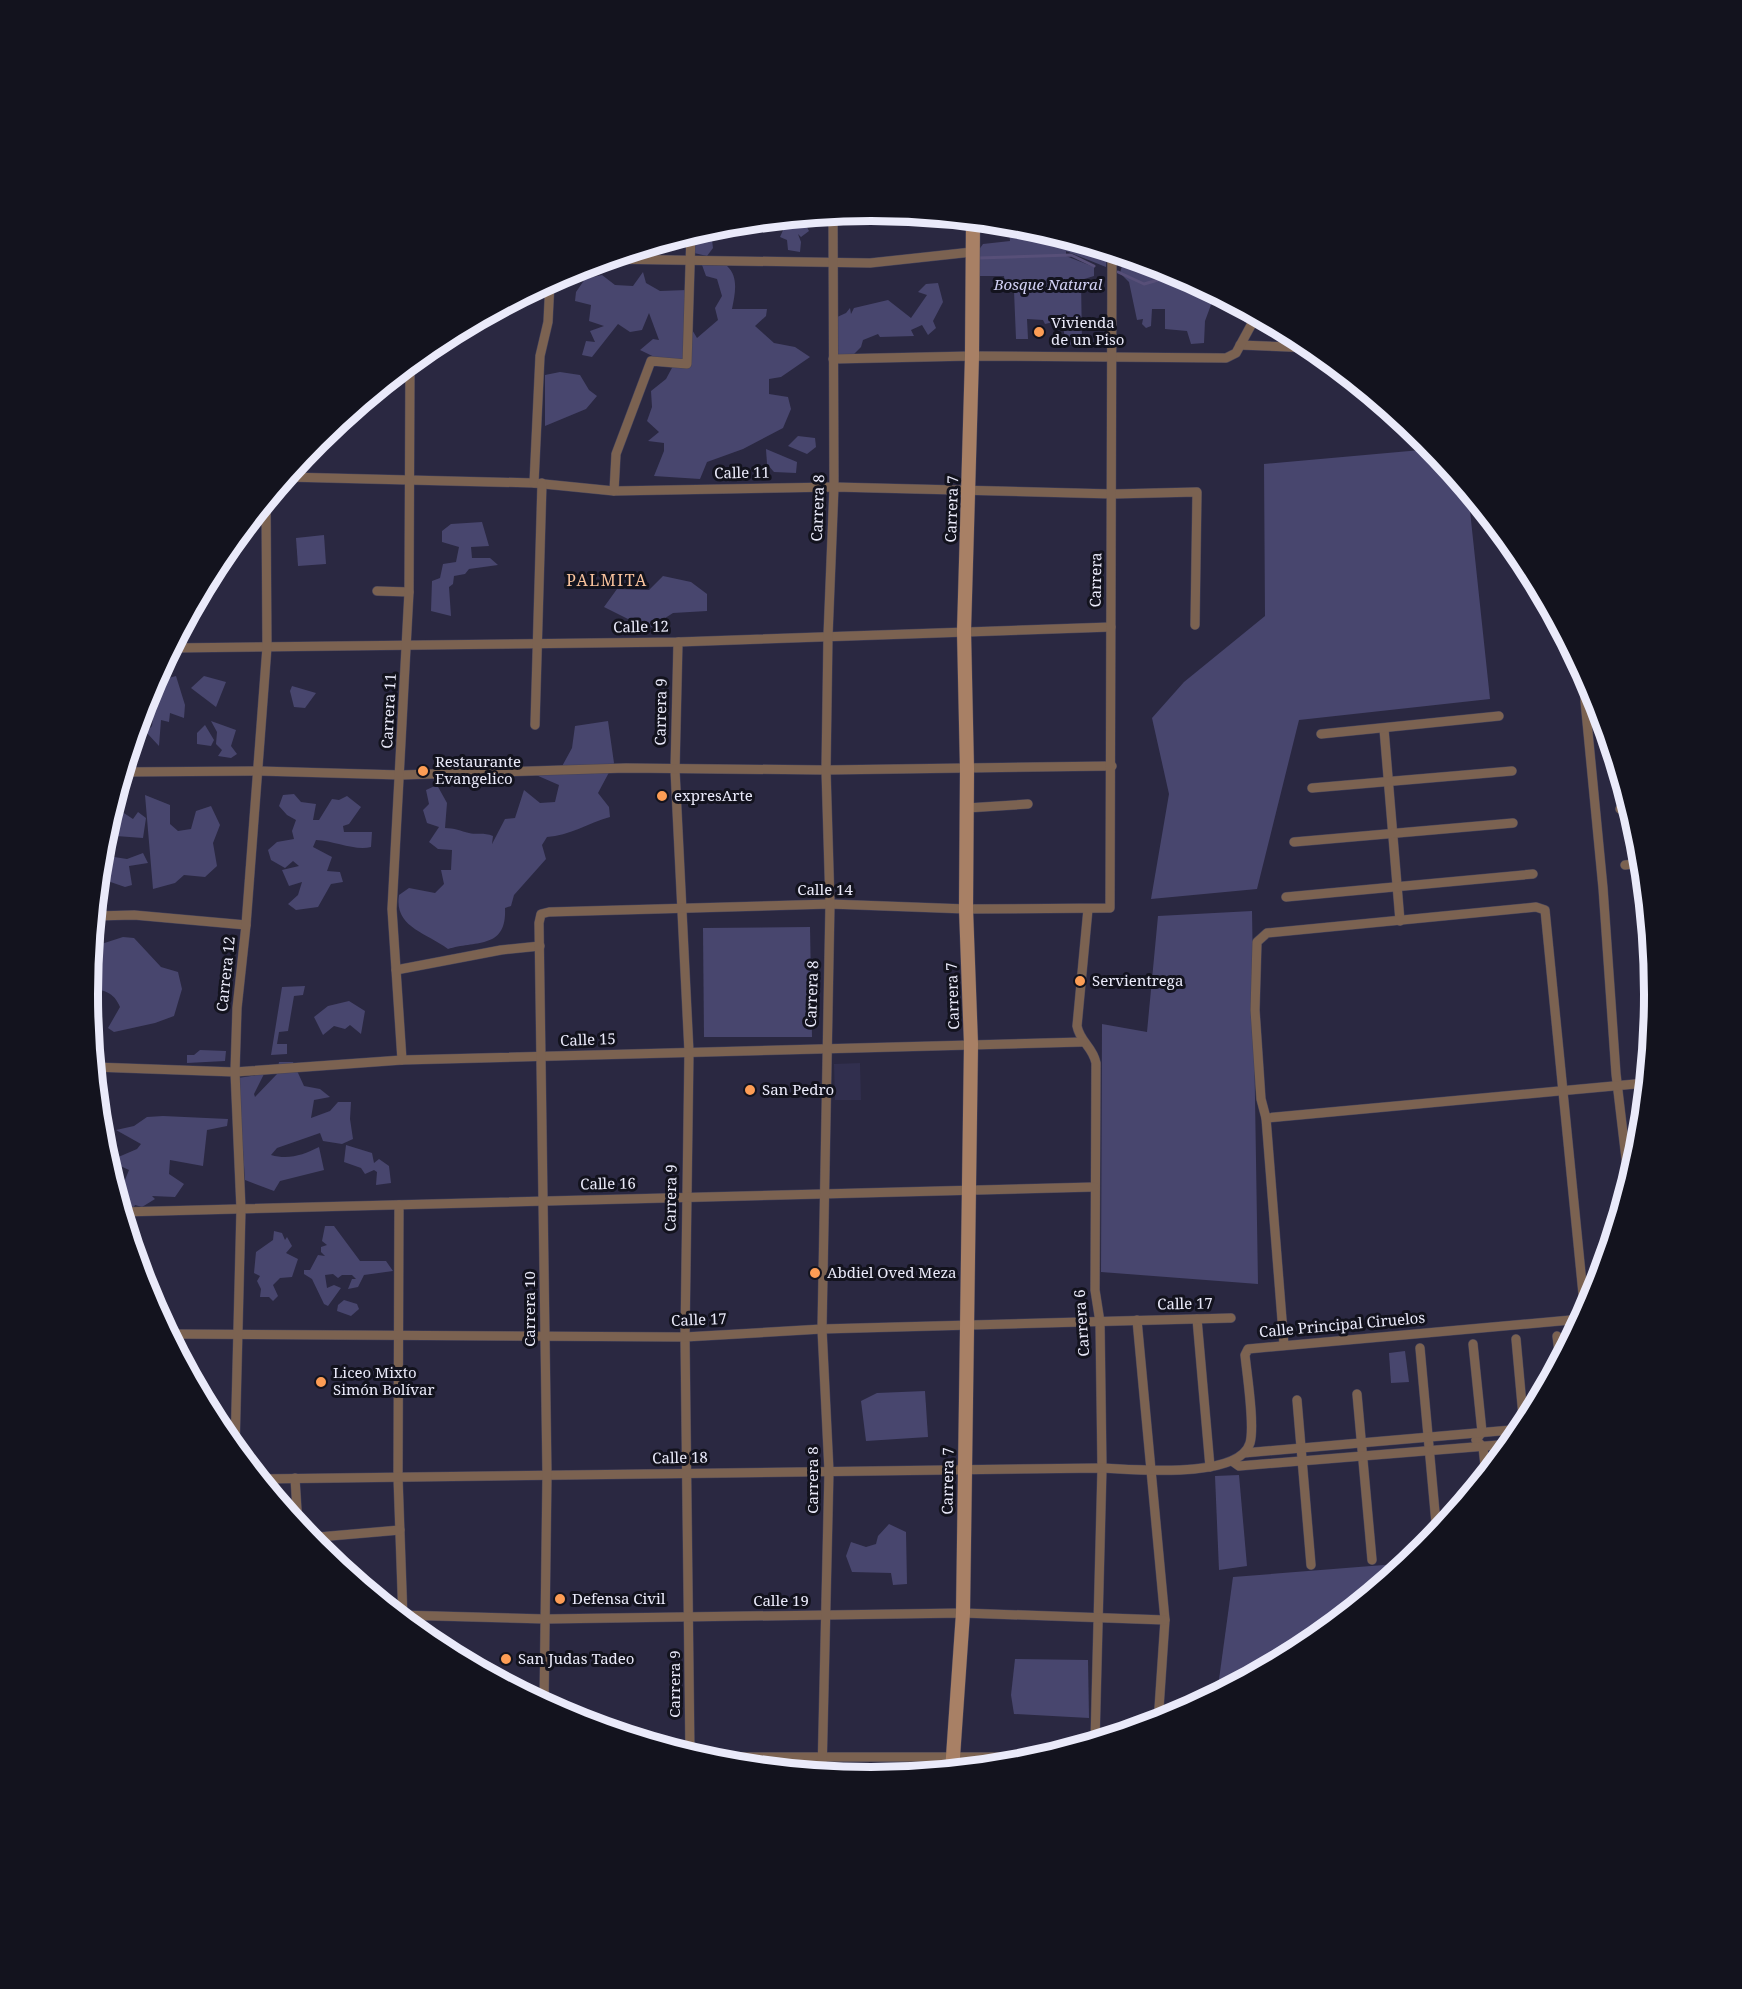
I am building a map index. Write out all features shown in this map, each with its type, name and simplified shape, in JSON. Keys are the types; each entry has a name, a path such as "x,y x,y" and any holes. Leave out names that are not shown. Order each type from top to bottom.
{"street":[{"name":"Carrera 8","path":"822,1766 829,1471 822,1329 825,1051 830,904 826,770 834,487 833,222"},
{"name":"Carrera 7","path":"953,1763 963,1613 971,1044 966,909 968,769 964,631 972,356 972,228"},
{"path":"614,490 616,454 651,360 687,364 690,243"},
{"path":"630,260 833,263 876,262 972,253"},
{"name":"Carrera","path":"1110,908 1112,260"},
{"path":"536,725 538,387 540,357 548,322 549,292"},
{"path":"833,359 972,356 1215,359 1236,353 1253,322"},
{"path":"1240,345 1295,347"},
{"name":"Carrera 11","path":"402,1060 392,909 401,775 409,592 410,374"},
{"name":"Calle 11","path":"296,477 538,483 614,490 834,487 1113,494 1197,492 1195,625"},
{"name":"Carrera 12","path":"235,1434 241,1209 235,1072 237,1008 259,771 267,646 266,513"},
{"path":"377,591 409,592"},
{"name":"Calle 12","path":"179,648 678,642 1111,627"},
{"name":"Carrera 9","path":"678,642 675,770 689,1052 685,1337 690,1746"},
{"path":"1585,696 1603,888 1616,1074 1627,1160"},
{"path":"1321,734 1499,716"},
{"path":"1384,729 1400,921"},
{"path":"131,772 259,771 401,775 626,768 826,770 1112,766"},
{"path":"1312,788 1512,771"},
{"path":"967,808 1028,804"},
{"path":"1294,842 1513,823"},
{"path":"1625,865 1633,864"},
{"path":"1286,897 1533,874"},
{"name":"Calle 14","path":"541,914 682,907 830,904 966,909 1110,908"},
{"path":"1284,1345 1255,1010 1257,942 1260,936 1267,933 1536,907 1545,910 1583,1297"},
{"name":"Carrera 6","path":"1088,909 1077,1026 1083,1042 1092,1048 1096,1063 1095,1290 1100,1322 1102,1468 1095,1735"},
{"name":"Carrera 10","path":"541,914 547,1475 544,1695"},
{"path":"102,916 134,915 246,925"},
{"path":"396,970 501,950 540,946"},
{"name":"Calle 15","path":"101,1066 235,1072 402,1060 689,1052 825,1051 971,1044 1083,1042"},
{"path":"1266,1118 1639,1084"},
{"name":"Calle 16","path":"129,1212 1094,1187"},
{"path":"399,1205 398,1477 401,1609"},
{"name":"Calle 17","path":"176,1334 685,1337 822,1329 1231,1318"},
{"path":"1197,1319 1210,1467"},
{"path":"1137,1320 1166,1620 1159,1712"},
{"name":"Calle Principal Ciruelos","path":"1244,1453 1251,1436 1245,1355 1248,1349 1573,1320"},
{"path":"1557,1336 1559,1349"},
{"path":"1516,1339 1522,1411"},
{"path":"1473,1344 1482,1432 1476,1440 1483,1447 1485,1465"},
{"path":"1420,1348 1436,1522"},
{"path":"1357,1394 1372,1560"},
{"path":"1297,1400 1311,1565"},
{"path":"1102,1468 1152,1470 1210,1467 1232,1461 1244,1453 1256,1451 1510,1429"},
{"path":"1232,1461 1239,1466 1499,1445"},
{"path":"1256,1451 1257,1464"},
{"name":"Calle 18","path":"268,1479 1102,1468"},
{"path":"295,1478 297,1513"},
{"path":"320,1537 400,1530"},
{"name":"Calle 19","path":"411,1616 546,1619 963,1613 1166,1620"},
{"path":"745,1757 1003,1756"}],"shaded area":[{"path":"860,1063 861,1100 835,1100 834,1064"}],"green space":[{"path":"806,224 809,231 801,237 798,234 801,242 800,252 788,250 787,240 780,237 785,227"},
{"name":"Bosque Natural","path":"1009,234 1071,247 1107,258 1106,267 1066,251 1066,256 1094,267 1094,276 1081,280 1082,344 1066,345 1062,320 1045,324 1043,320 1027,319 1028,339 1016,339 1014,291 1005,287 1004,276 978,276 978,251 983,244 1010,241"},
{"path":"712,240 713,248 707,256 694,253 696,241"},
{"name":"Bosque Natural","path":"1123,263 1212,301 1205,321 1204,343 1191,344 1187,331 1165,329 1165,309 1152,309 1151,326 1146,328 1142,324 1143,319 1137,320 1129,282 1120,273"},
{"path":"702,265 727,266 735,280 732,309 767,309 766,316 755,326 774,343 795,347 810,357 781,377 769,379 769,394 788,397 791,409 783,428 743,449 707,462 700,479 654,476 664,451 664,443 648,441 659,432 647,421 652,407 651,391 666,379 673,366 640,350 653,339 659,340 649,313 642,330 630,332 618,324 592,357 582,355 586,341 595,342 590,331 604,326 589,321 591,305 575,301 576,292 585,279 602,275 615,285 633,286 643,272 646,283 660,291 687,290 691,328 697,338 718,320 715,308 722,296 717,279 706,276"},
{"path":"938,283 943,302 933,321 936,328 928,335 922,325 911,330 914,336 880,337 878,334 863,340 861,347 852,356 834,356 835,318 846,313 850,308 851,314 854,308 888,300 911,318 927,295 918,292 926,284"},
{"path":"560,372 580,375 589,390 597,396 586,409 545,426 545,375"},
{"path":"798,436 815,438 816,447 807,454 788,446"},
{"path":"766,449 797,462 796,473 774,472 767,464"},
{"path":"1420,450 1453,484 1469,504 1490,699 1299,720 1257,889 1151,899 1169,794 1152,718 1184,682 1265,616 1264,464"},
{"path":"482,522 489,546 471,547 472,558 490,558 498,565 469,569 465,574 454,576 453,584 449,587 451,616 431,611 432,581 440,578 443,564 456,562 459,547 442,542 442,531 451,524"},
{"path":"324,535 326,564 298,566 296,538"},
{"path":"663,576 691,582 707,594 707,611 673,613 648,629 604,607 617,589 649,590"},
{"path":"176,676 185,705 184,718 170,713 169,722 161,720 159,746 146,732 152,726 154,702 165,679"},
{"path":"204,676 226,682 216,707 191,688"},
{"path":"292,686 316,693 305,708 294,707 290,691"},
{"path":"211,721 236,730 231,746 237,754 231,758 218,756 222,750 216,744 217,732"},
{"path":"608,721 614,763 598,793 609,807 610,817 563,834 547,837 542,845 546,859 514,895 511,906 505,908 501,931 495,937 487,941 448,949 406,922 401,915 399,895 409,888 435,893 444,884 441,870 451,870 452,850 438,849 429,842 439,827 427,823 423,810 429,804 426,790 437,785 447,803 445,828 493,836 492,844 505,819 515,818 524,790 540,803 555,802 559,785 536,775 560,770 572,748 575,726"},
{"path":"205,725 214,740 211,746 197,744 197,733"},
{"path":"294,794 301,802 316,804 313,820 319,820 332,799 339,800 347,796 361,807 349,824 343,826 344,832 372,832 371,847 365,848 316,840 313,847 332,857 327,871 340,872 343,882 331,884 318,907 296,910 288,904 298,895 302,882 289,886 282,870 299,866 293,861 285,868 271,860 268,850 277,842 294,839 292,831 296,820 287,815 279,806 283,795"},
{"path":"145,795 170,805 170,824 178,831 191,829 196,811 211,806 220,825 213,843 217,866 205,877 184,875 175,883 153,889"},
{"path":"120,811 133,819 138,812 146,818 143,838 116,836 112,847 114,857 127,859 143,853 148,863 129,866 132,885 125,887 106,880 112,844"},
{"path":"1252,911 1258,1284 1101,1272 1102,1024 1147,1032 1158,916"},
{"path":"810,927 812,1037 704,1037 703,928"},
{"path":"123,937 134,938 161,967 178,972 182,989 174,1016 155,1023 114,1032 108,1028 120,1007 115,998 107,992 98,990 99,945"},
{"path":"305,986 303,995 294,996 288,1031 279,1032 277,1044 287,1044 287,1054 271,1055 282,987"},
{"path":"349,1001 365,1011 361,1034 350,1025 345,1029 334,1026 323,1035 314,1017 328,1006"},
{"path":"200,1050 226,1051 225,1061 187,1063 187,1055 194,1055"},
{"path":"279,1062 293,1062 304,1086 320,1089 330,1097 314,1100 311,1118 330,1111 338,1102 351,1102 350,1119 353,1139 342,1144 323,1141 320,1133 277,1148 271,1155 296,1156 319,1147 324,1170 280,1181 274,1191 245,1180 238,1078 264,1074 254,1094 255,1097 277,1074"},
{"path":"147,1117 228,1119 227,1126 207,1130 203,1166 170,1160 169,1174 184,1184 175,1197 152,1196 155,1199 142,1207 135,1205 131,1212 122,1187 129,1170 117,1164 116,1158 137,1149 141,1144 116,1130 134,1126"},
{"path":"346,1145 372,1153 374,1163 379,1159 389,1166 391,1183 376,1185 377,1172 374,1170 365,1174 361,1168 344,1162"},
{"path":"325,1226 334,1226 360,1261 386,1261 393,1271 364,1275 358,1287 348,1289 352,1279 356,1279 352,1275 342,1275 338,1278 333,1274 325,1275 327,1288 334,1285 341,1288 328,1306 324,1304 312,1279 304,1274 304,1270 310,1270 318,1255 325,1256 321,1252 321,1247 327,1245 322,1241"},
{"path":"274,1231 282,1233 285,1240 287,1237 292,1246 286,1253 298,1259 292,1277 280,1278 273,1285 278,1296 273,1301 269,1297 260,1297 261,1289 257,1281 260,1276 254,1273 256,1252 273,1240"},
{"path":"344,1300 357,1304 359,1309 351,1316 337,1311 338,1305"},
{"path":"1405,1351 1409,1382 1391,1383 1389,1353"},
{"path":"925,1391 928,1437 866,1441 861,1401 877,1393"},
{"path":"1239,1475 1247,1566 1219,1570 1215,1476"},
{"path":"889,1524 906,1532 907,1584 893,1585 891,1573 852,1572 846,1556 851,1542 866,1547 876,1544 878,1536"},
{"path":"1393,1564 1342,1608 1301,1638 1218,1685 1233,1577"},
{"path":"1015,1659 1088,1660 1089,1718 1014,1714 1011,1695"}],"waterway":[{"path":"978,258 1071,255 1094,266"},
{"path":"1118,272 1144,284 1163,279"}],"place":[{"name":"Vivienda de un Piso","path":"1039,332"},
{"name":"Restaurante Evangelico","path":"423,771"},
{"name":"expresArte","path":"662,796"},
{"name":"Servientrega","path":"1080,981"},
{"name":"San Pedro","path":"750,1090"},
{"name":"Abdiel Oved Meza","path":"815,1273"},
{"name":"Liceo Mixto Simón Bolívar","path":"321,1382"},
{"name":"Defensa Civil","path":"560,1599"},
{"name":"San Judas Tadeo","path":"506,1659"}],"district":[{"name":"PALMITA","path":"607,580"}]}
